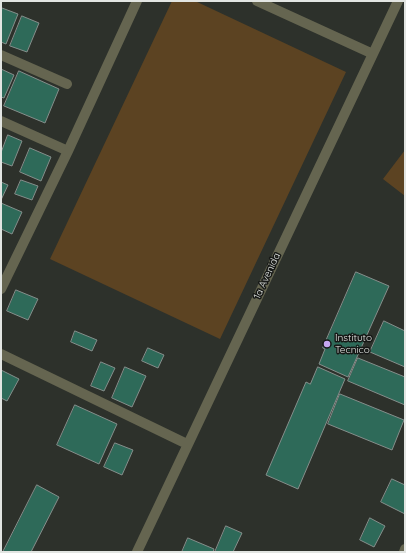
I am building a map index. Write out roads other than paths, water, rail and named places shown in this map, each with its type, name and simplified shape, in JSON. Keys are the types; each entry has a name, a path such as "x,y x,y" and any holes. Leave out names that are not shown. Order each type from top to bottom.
{"street":[{"path":"1,289 68,151 137,1"},
{"path":"258,1 373,54"},
{"name":"1a Avenida","path":"137,552 398,1"},
{"path":"1,56 67,84"},
{"path":"1,121 68,151"},
{"path":"1,354 188,444"}],"place":[{"name":"Instituto Tecnico","path":"327,344"}]}
